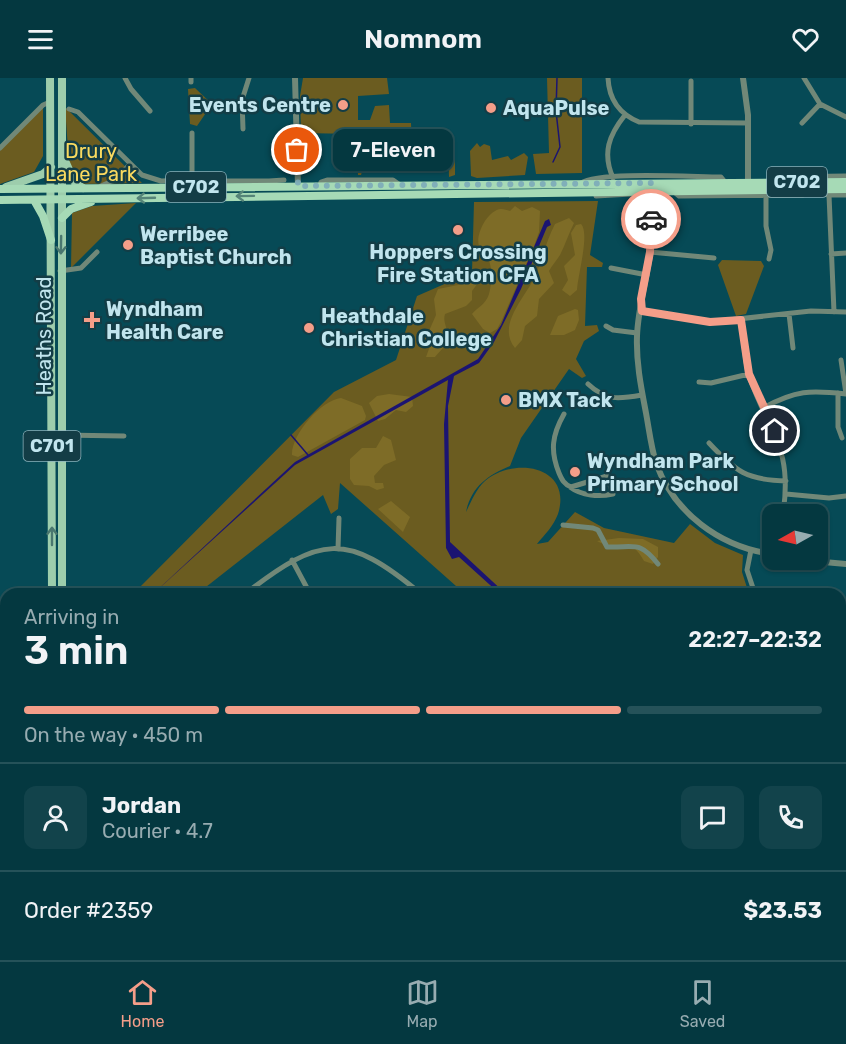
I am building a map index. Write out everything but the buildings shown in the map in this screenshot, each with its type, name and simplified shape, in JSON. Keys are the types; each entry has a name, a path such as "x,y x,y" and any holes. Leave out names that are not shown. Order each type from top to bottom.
{"highway":[{"name":"C702","path":"0,200 100,199 192,188 223,197 320,186 400,185 462,189 638,191 651,187 725,182 775,190 820,187 846,182"},
{"name":"C702","path":"0,189 192,188 270,184 336,195 581,183 651,187 673,191 748,186 768,182 820,187"},
{"path":"768,182 775,190"},
{"path":"820,187 832,184 831,192"},
{"path":"320,186 324,192 336,195"},
{"path":"210,187 212,192 223,197"},
{"name":"C702","path":"831,192 846,189"},
{"path":"62,218 71,209 100,199"},
{"path":"34,200 51,240"}],"main road":[{"name":"Heaths Road","path":"50,78 51,287 57,560 61,588"},
{"name":"Heaths Road","path":"55,434 63,188 62,78"},
{"path":"63,151 70,177 83,188"},
{"path":"0,189 43,174 51,167"},
{"path":"51,287 54,275 60,271"},
{"name":"Heaths Road","path":"53,588 57,560"}],"street":[{"path":"125,78 131,89 150,111"},
{"path":"243,129 242,100 249,78"},
{"path":"297,78 297,189"},
{"path":"608,78 614,102 625,115 646,124 748,123"},
{"path":"743,78 748,123 748,186"},
{"path":"804,78 820,104 846,117"},
{"path":"691,81 691,124"},
{"path":"0,148 43,105 50,102"},
{"path":"802,123 820,104"},
{"path":"69,109 78,112 130,164 150,179 192,188 192,133"},
{"path":"613,177 609,169 610,135 625,115"},
{"path":"97,188 117,179 130,164"},
{"path":"768,182 775,177 846,176"},
{"path":"581,183 591,178 613,177 721,177 725,182"},
{"path":"270,184 284,180"},
{"path":"651,187 650,252 641,299 642,311 637,333 636,356 656,462 678,502 711,532 751,550 762,552"},
{"path":"673,191 679,196 802,195 820,187"},
{"path":"834,312 831,192 846,195"},
{"path":"766,195 766,226 771,250 769,260"},
{"path":"60,271 81,268 97,252"},
{"path":"650,252 714,258"},
{"path":"831,254 846,253"},
{"path":"611,268 646,275"},
{"path":"642,311 710,322 789,314 846,312"},
{"path":"789,314 793,348"},
{"path":"741,320 749,374 779,441 786,481 784,504"},
{"path":"606,326 637,333"},
{"path":"763,408 800,392 846,394 841,360"},
{"path":"699,382 711,383 749,374"},
{"path":"588,384 605,397 616,399 642,395"},
{"path":"838,393 838,427 842,438"},
{"path":"564,414 552,448 561,477 568,486 583,493 603,496 613,494 609,483"},
{"path":"55,434 124,436"},
{"path":"709,443 729,465 747,476 786,481"},
{"path":"568,486 607,476"},
{"path":"786,494 829,498 846,496"},
{"path":"338,549 339,518"},
{"path":"563,525 598,530 607,547 635,545 644,548 658,564"},
{"path":"253,588 292,560 315,551 338,549 372,556 414,588"},
{"path":"751,550 747,570 753,588"},
{"path":"292,560 307,588"},
{"path":"828,562 846,564"}],"green space":[{"path":"303,78 387,78 389,94 358,96 358,120 370,120 375,106 389,105 390,123 411,123 412,149 395,154 393,163 370,163 363,168 361,175 358,175 356,134 301,133 300,96"},
{"path":"547,78 582,78 582,173 536,174 533,154 549,153"},
{"path":"195,88 212,104 197,126 190,124 188,89"},
{"path":"43,105 43,156 34,172 0,184 0,150"},
{"name":"Drury Lane Park","path":"65,107 142,183 80,184 69,163"},
{"path":"477,143 480,147 484,144 490,146 492,160 508,156 511,160 524,153 528,157 525,175 477,178 471,176 470,151"},
{"path":"448,144 455,148 455,175 449,177"},
{"path":"598,201 590,255 603,263 602,267 587,267 585,326 597,325 599,331 584,341 576,359 586,376 582,378 569,369 521,438 510,466 495,473 476,489 466,512 482,484 497,473 511,469 538,470 549,476 557,485 560,498 556,519 537,544 548,542 575,512 604,528 674,543 690,524 715,543 743,555 742,572 747,588 458,588 340,483 338,509 331,514 323,495 205,588 139,588 334,392 396,360 417,296 472,272 474,202"},
{"path":"136,203 71,268 72,213 92,206"},
{"path":"722,260 761,261 764,266 746,314 736,316 718,265"}],"shaded area":[{"path":"515,206 522,211 532,207 540,211 539,232 501,322 497,329 490,333 483,329 472,314 488,297 491,280 490,265 487,257 481,251 479,235 487,218 496,210 510,211"},
{"path":"569,218 574,223 560,255 549,271 554,283 539,299 537,316 525,326 522,340 515,348 510,339 511,319 533,281 555,224"},
{"path":"549,219 551,225 547,227 521,289 494,342 479,363 454,376 448,406 450,542 500,588 493,588 459,557 452,559 446,548 444,424 448,380 295,465 159,588 295,462 478,359 501,325 545,221"},
{"path":"581,224 584,236 583,254 577,290 570,296 562,290 568,280 564,266 575,255 571,233 576,225"},
{"path":"473,277 478,283 472,291 472,300 466,306 445,314 444,321 448,336 444,347 435,357 426,357 430,346 429,331 436,315 434,299 438,289 463,284"},
{"path":"575,309 578,310 579,320 575,330 564,335 550,335 558,316"},
{"path":"389,394 412,397 413,406 406,412 396,410 385,419 378,421 369,403 377,396"},
{"path":"341,398 362,406 366,416 365,420 298,457 292,455 296,438 309,420 325,405"},
{"path":"383,436 391,440 396,460 384,465 374,476 375,483 383,483 384,488 377,490 369,486 354,485 350,479 350,459 362,448 376,448"},
{"path":"391,501 410,517 403,532 378,509"},
{"path":"619,538 643,539 658,547 658,557 653,564 644,561 634,548 597,541"}],"waterway":[{"path":"553,162 560,147 556,111 557,78"},
{"path":"291,435 308,455"}],"way so far":[{"path":"297,150 298,186 651,183 651,219"}],"place":[{"name":"Events Centre","path":"343,105"},
{"name":"AquaPulse","path":"491,108"},
{"name":"7-Eleven","path":"297,150"},
{"name":"Hoppers Crossing Fire Station CFA","path":"458,230"},
{"name":"Werribee Baptist Church","path":"128,245"},
{"name":"Wyndham Health Care","path":"92,320"},
{"name":"Heathdale Christian College","path":"309,328"},
{"name":"BMX Tack","path":"506,400"},
{"name":"Wyndham Park Primary School","path":"575,472"}],"route":[{"path":"651,219 650,252 641,299 642,311 710,322 741,320 749,374 775,431"}]}
